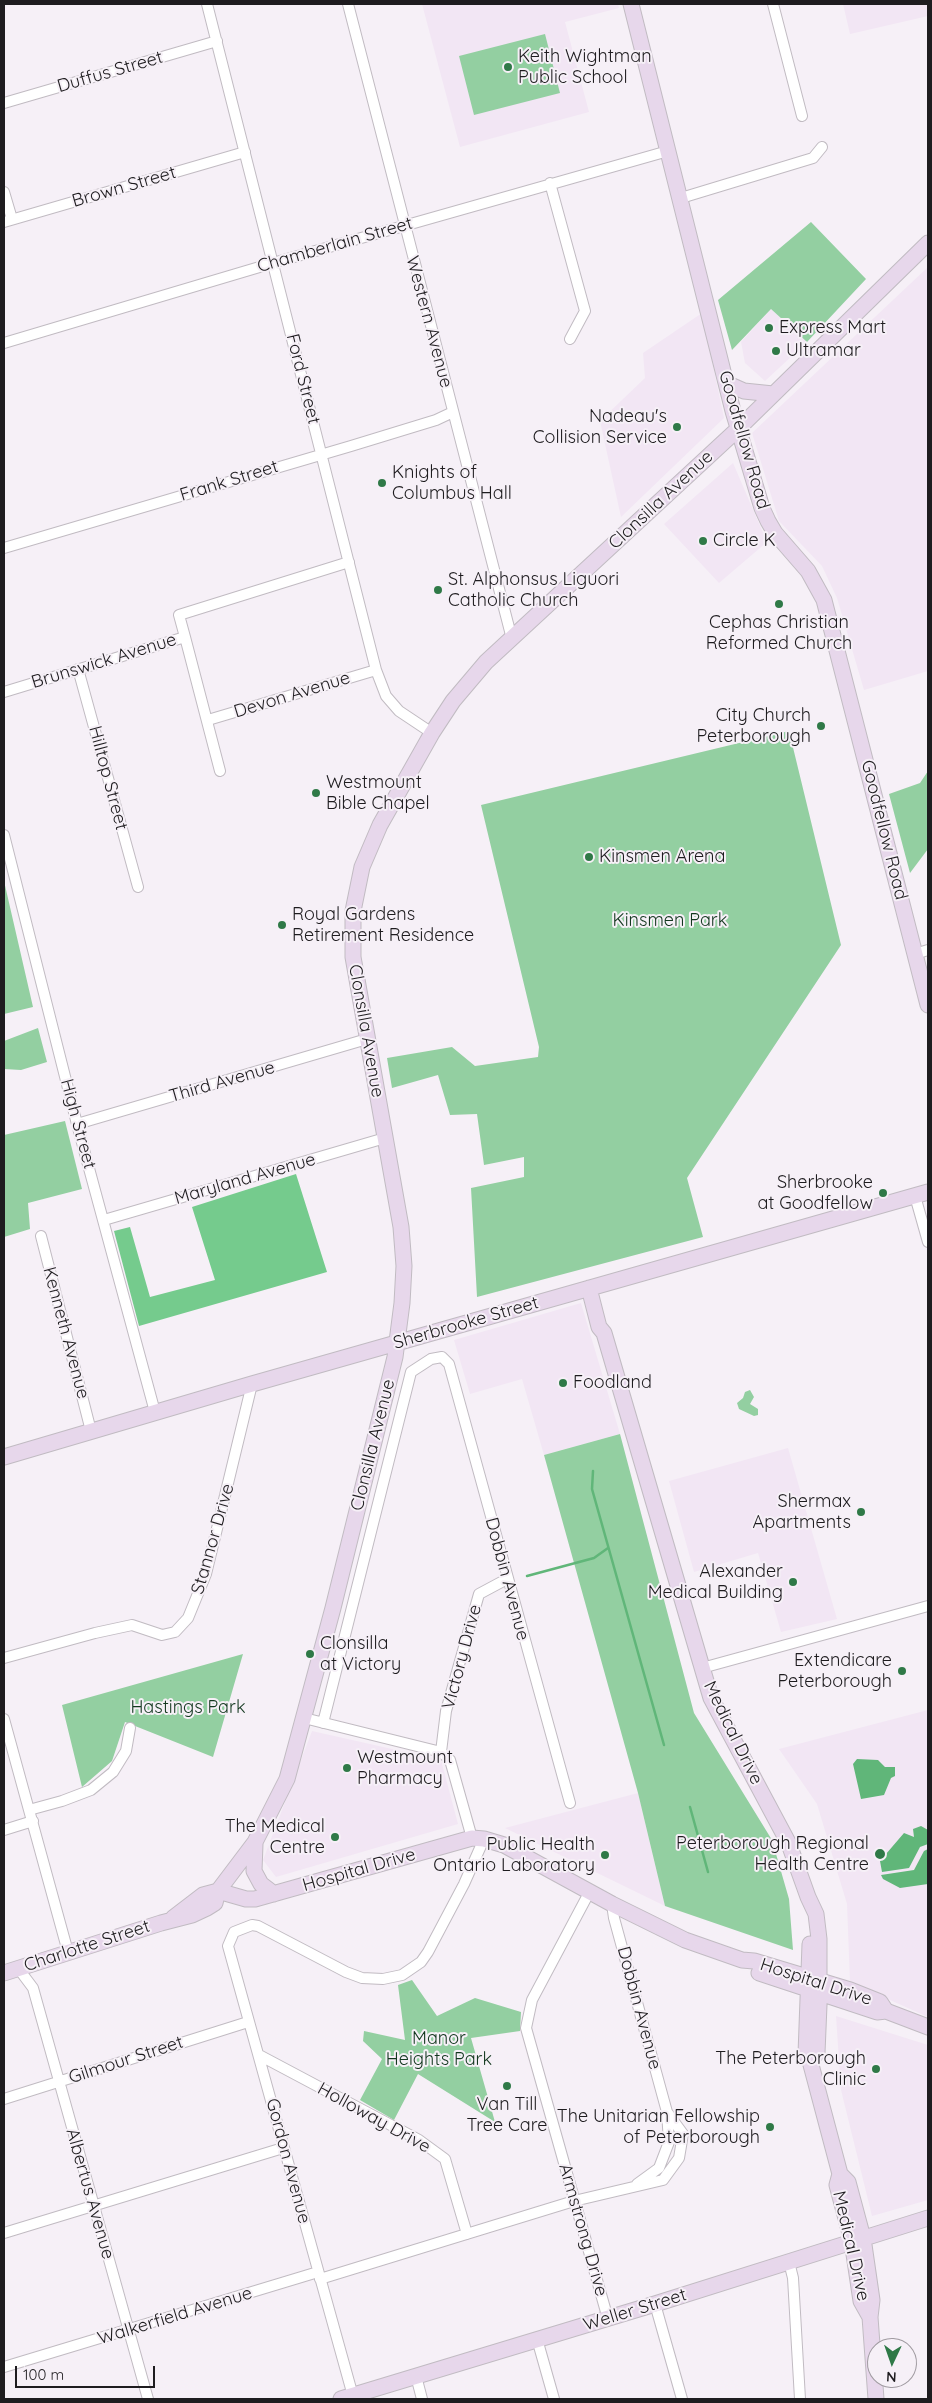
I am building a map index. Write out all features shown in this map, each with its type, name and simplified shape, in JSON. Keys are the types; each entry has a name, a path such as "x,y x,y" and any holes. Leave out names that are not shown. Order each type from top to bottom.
{"main road":[{"name":"Goodfellow Road","path":"632,4 726,383 762,508 775,533 808,571 824,600 922,952 928,1005"},
{"name":"Clonsilla Avenue","path":"255,1842 287,1780 397,1343 404,1266 401,1227 353,957 353,911 362,867 380,825 432,733 453,701 486,662 739,428 928,243"},
{"path":"726,383 744,391 773,394"},
{"name":"Sherbrooke Street","path":"4,1457 252,1384 922,1194"},
{"name":"Medical Drive","path":"593,1287 608,1326 604,1333 711,1698 789,1844 808,1897 806,1915 814,1985 806,2054 810,2061 840,2174 837,2185 857,2239 861,2302 870,2317 876,2399"},
{"name":"Hospital Drive","path":"218,1892 246,1899 274,1894 478,1838 504,1845 612,1904 685,1940 742,1960 751,1970 814,1985 876,2012 886,2011 928,2028"},
{"path":"255,1842 254,1871 261,1884 274,1894"},
{"name":"Charlotte Street","path":"11,1970 170,1920 192,1915 207,1908 215,1903 218,1892 255,1842"},
{"name":"Weller Street","path":"347,2397 608,2319 928,2218"}],"street":[{"name":"Ford Street","path":"207,4 376,670 386,696 399,711 432,733"},
{"name":"Western Avenue","path":"348,4 512,639"},
{"path":"773,4 802,116"},
{"name":"Duffus Street","path":"4,103 217,41"},
{"path":"681,198 813,158 822,147"},
{"name":"Chamberlain Street","path":"4,343 273,262 668,151"},
{"name":"Brown Street","path":"8,221 245,152"},
{"path":"550,183 585,311 570,339"},
{"path":"4,192 8,221"},
{"name":"Frank Street","path":"4,548 436,420 452,412"},
{"name":"Brunswick Avenue","path":"4,692 184,636 179,615 349,562"},
{"path":"184,636 208,720 220,771"},
{"name":"Hilltop Street","path":"78,669 138,887"},
{"name":"Devon Avenue","path":"208,720 376,670"},
{"name":"High Street","path":"4,834 77,1124 155,1412"},
{"name":"Third Avenue","path":"77,1124 367,1039"},
{"name":"Maryland Avenue","path":"104,1220 385,1138"},
{"path":"922,1194 928,1242"},
{"name":"Kenneth Avenue","path":"41,1236 91,1431"},
{"name":"Dobbin Avenue","path":"442,1357 449,1364 570,1804"},
{"name":"Clonsilla Avenue","path":"323,1723 411,1372 430,1359 442,1357"},
{"name":"Stannor Drive","path":"4,1658 95,1632 132,1625 162,1635 175,1632 188,1618 206,1574 252,1384"},
{"name":"Victory Drive","path":"441,1752 446,1711 479,1594 507,1579"},
{"path":"702,1668 928,1606"},
{"path":"304,1718 441,1752 450,1760 478,1838"},
{"path":"4,1719 68,1952"},
{"path":"29,1810 62,1801 90,1790 113,1772 126,1751 130,1728"},
{"path":"4,1830 32,1821"},
{"name":"Gordon Avenue","path":"347,2397 319,2275 228,1946 232,1935 238,1929 252,1925 258,1926 346,1972 362,1978 383,1979 402,1975 421,1962 428,1952 464,1884 478,1838"},
{"name":"Armstrong Drive","path":"590,1891 532,2000 526,2028 608,2319"},
{"name":"Dobbin Avenue","path":"612,1904 614,1918 667,2112 669,2142 659,2168 634,2186"},
{"name":"Albertus Avenue","path":"36,1963 32,1988 148,2399"},
{"name":"Albertus Avenue","path":"11,1970 32,1988"},
{"name":"Gilmour Street","path":"4,2098 248,2022"},
{"name":"Holloway Drive","path":"259,2054 419,2140 445,2159 467,2234"},
{"name":"Dobbin Avenue","path":"634,2186 663,2180 679,2158 683,2134 667,2112"},
{"path":"4,2234 283,2148"},
{"name":"Walkerfield Avenue","path":"4,2367 467,2234 574,2201 634,2186"},
{"path":"789,2262 793,2278 800,2399"},
{"path":"656,2304 682,2399"},
{"path":"538,2339 554,2399"},
{"path":"416,2376 422,2399"}],"shaded area":[{"name":"Keith Wightman Public School","path":"422,4 618,4 619,8 565,22 589,112 460,147"},
{"path":"843,4 928,4 928,16 850,34"},
{"path":"928,267 928,671 864,690 837,598 822,566 779,521 752,433"},
{"path":"771,309 807,342 765,381 745,363 741,342"},
{"path":"702,313 724,418 621,517 600,421 645,378 643,353"},
{"path":"733,463 767,542 719,583 664,524"},
{"path":"296,1174 327,1272 139,1326 114,1231 130,1227 150,1297 215,1280 192,1207"},
{"path":"581,1303 620,1434 544,1455 522,1379 470,1394 454,1340"},
{"path":"788,1448 837,1619 781,1632 758,1553 694,1572 669,1481"},
{"name":"Peterborough Regional Health Centre","path":"928,1710 928,2017 850,1982 847,1904 817,1804 779,1749"},
{"path":"312,1731 441,1760 458,1824 276,1877 263,1860"},
{"path":"857,1759 878,1760 885,1767 895,1767 895,1776 891,1778 884,1795 861,1799 853,1764"},
{"path":"638,1793 665,1906 505,1828"},
{"path":"921,1826 928,1830 928,1844 920,1847 909,1868 882,1872 880,1861 904,1833 914,1837 913,1829"},
{"path":"928,1849 928,1884 900,1888 883,1879 881,1875 914,1870 924,1851"},
{"path":"836,2016 928,2045 928,2200 872,2216 841,2090"}],"green space":[{"path":"545,34 560,93 474,115 459,56"},
{"path":"811,222 866,279 807,342 771,309 732,350 718,300"},
{"name":"Kinsmen Park","path":"789,731 841,945 687,1178 703,1237 477,1297 471,1188 524,1177 524,1157 484,1165 477,1114 450,1115 438,1075 392,1088 387,1058 452,1047 475,1066 538,1057 539,1047 481,805"},
{"path":"928,771 928,849 910,873 889,794 920,783"},
{"path":"4,881 33,1007 4,1014"},
{"path":"38,1028 47,1062 21,1070 4,1069 4,1041"},
{"path":"65,1121 82,1189 28,1203 30,1229 4,1237 4,1135"},
{"path":"750,1390 754,1397 750,1404 758,1409 758,1415 754,1416 739,1409 737,1403 743,1398 745,1392"},
{"path":"620,1434 694,1713 772,1840 789,1899 793,1950 665,1906 638,1793 544,1455"},
{"name":"Hastings Park","path":"243,1654 213,1757 125,1722 112,1761 82,1787 62,1705"},
{"name":"Manor Heights Park","path":"412,1980 437,2016 475,1998 521,2012 520,2031 471,2038 495,2122 418,2074 394,2120 360,2100 382,2059 363,2041 364,2031 405,2040 398,1985"}],"waterway":[{"path":"593,1471 592,1489 664,1745"},
{"path":"527,1576 594,1558 608,1548"},
{"path":"690,1807 708,1872"}],"place":[{"name":"Keith Wightman Public School","path":"508,67"},
{"name":"Express Mart","path":"769,328"},
{"name":"Ultramar","path":"776,351"},
{"name":"Nadeau's Collision Service","path":"677,427"},
{"name":"Knights of Columbus Hall","path":"382,483"},
{"name":"Circle K","path":"703,541"},
{"name":"St. Alphonsus Liguori Catholic Church","path":"438,590"},
{"name":"Cephas Christian Reformed Church","path":"779,604"},
{"name":"City Church Peterborough","path":"821,726"},
{"name":"Westmount Bible Chapel","path":"316,793"},
{"name":"Kinsmen Arena","path":"589,857"},
{"name":"Royal Gardens Retirement Residence","path":"282,925"},
{"name":"Sherbrooke at Goodfellow","path":"883,1193"},
{"name":"Foodland","path":"563,1383"},
{"name":"Shermax Apartments","path":"861,1512"},
{"name":"Alexander Medical Building","path":"793,1582"},
{"name":"Clonsilla at Victory","path":"310,1654"},
{"name":"Extendicare Peterborough","path":"902,1671"},
{"name":"Westmount Pharmacy","path":"347,1768"},
{"name":"The Medical Centre","path":"335,1837"},
{"name":"Peterborough Regional Health Centre","path":"880,1854"},
{"name":"Public Health Ontario Laboratory","path":"605,1855"},
{"name":"The Peterborough Clinic","path":"876,2069"},
{"name":"Van Till Tree Care","path":"507,2086"},
{"name":"The Unitarian Fellowship of Peterborough","path":"770,2127"}]}
